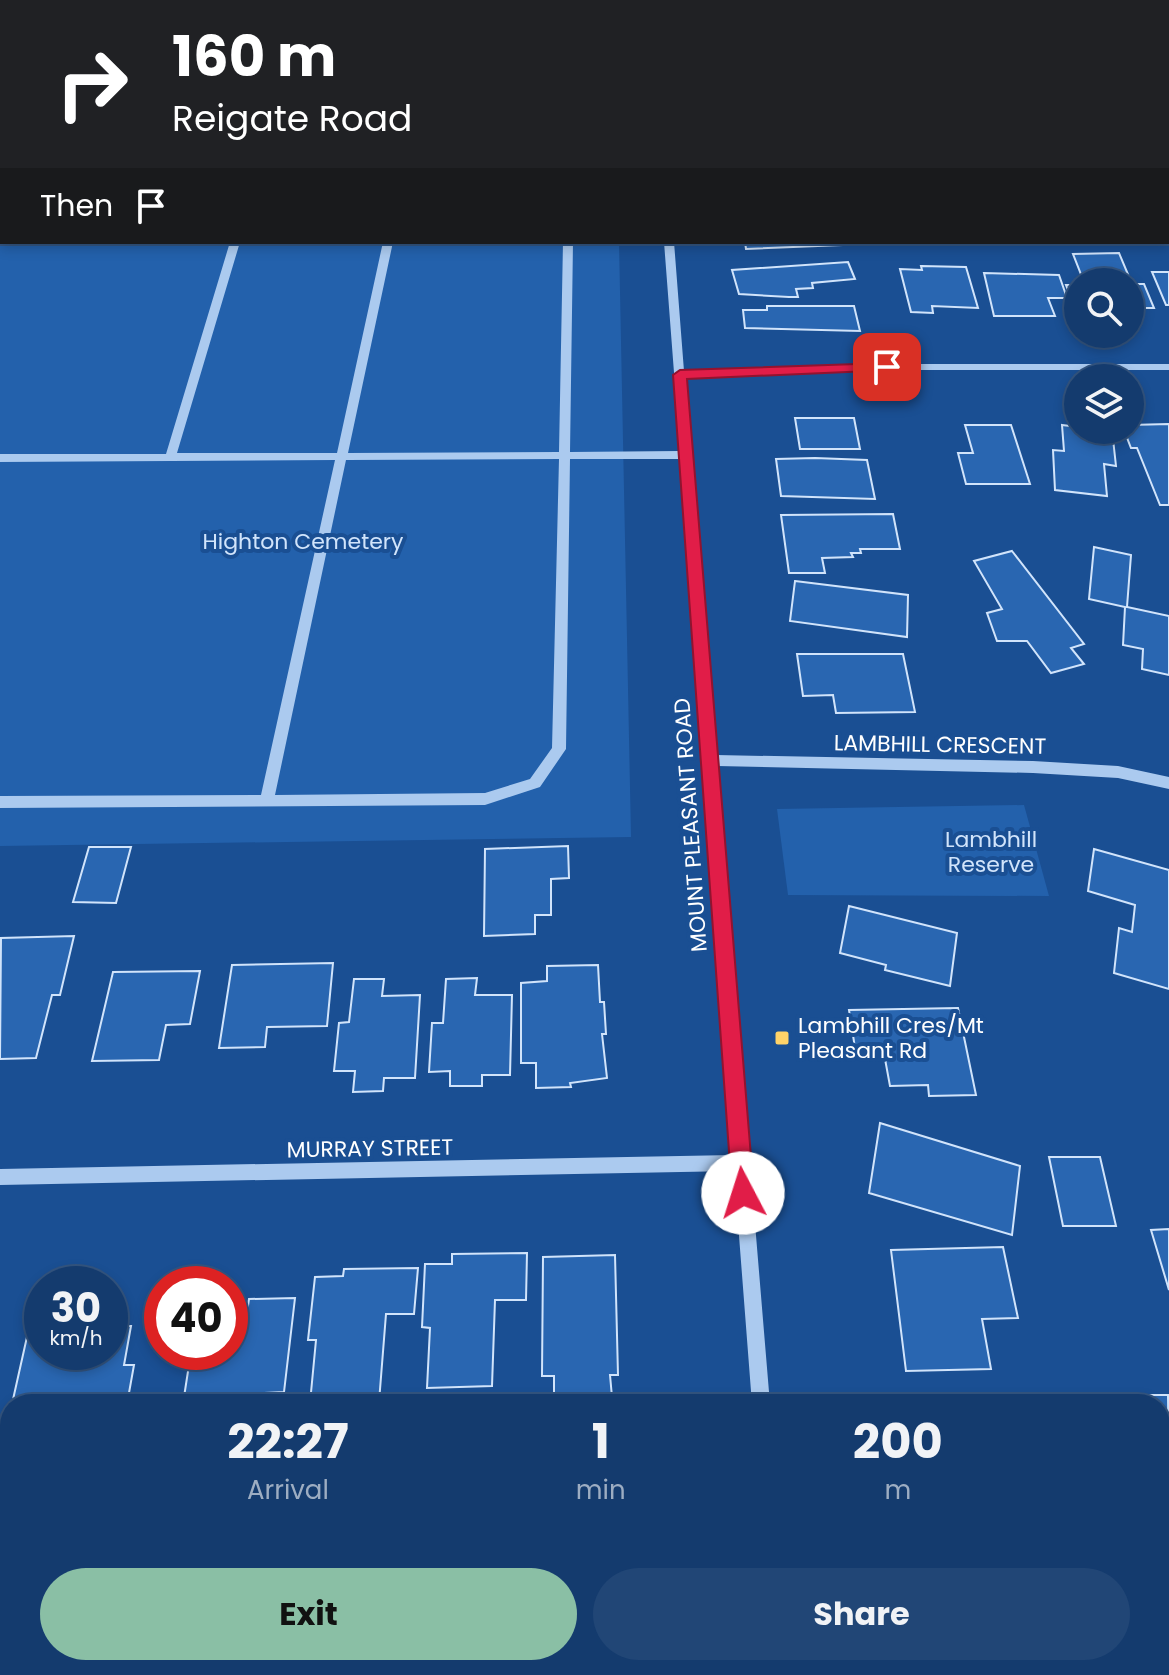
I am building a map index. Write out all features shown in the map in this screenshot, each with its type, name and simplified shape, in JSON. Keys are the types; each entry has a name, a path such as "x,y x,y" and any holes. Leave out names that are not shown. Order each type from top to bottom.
{"street":[{"path":"170,458 234,244"},
{"path":"267,800 388,244"},
{"path":"0,802 485,799 535,783 559,749 568,244"},
{"name":"MOUNT PLEASANT ROAD","path":"669,244 760,1394"},
{"path":"680,375 856,367 1169,367"},
{"path":"0,458 686,455"},
{"name":"LAMBHILL CRESCENT","path":"709,760 1033,767 1118,772 1169,783"},
{"name":"MURRAY STREET","path":"0,1177 741,1163"}],"green space":[{"name":"Highton Cemetery","path":"0,244 619,244 631,837 0,846"},
{"name":"Lambhill Reserve","path":"1024,805 1049,896 788,895 777,809"}],"building":[{"path":"745,244 842,244 842,245 746,249"},
{"path":"1119,253 1125,268 1078,268 1073,254"},
{"path":"848,262 855,279 812,283 813,288 796,289 798,297 739,294 732,270"},
{"path":"921,266 966,267 978,308 932,306 933,313 911,312 900,269 922,270"},
{"path":"1152,272 1169,272 1169,305 1166,305"},
{"path":"984,273 1059,275 1064,298 1048,298 1055,316 994,316"},
{"path":"1144,284 1154,308 1144,308"},
{"path":"767,306 854,306 860,331 745,328 743,310 767,310"},
{"path":"795,418 854,418 860,449 800,449"},
{"path":"1169,424 1169,505 1160,505 1137,448 1131,448 1129,444 1144,444 1144,425"},
{"path":"965,425 1011,425 1030,484 966,484 958,453 973,453"},
{"path":"1062,425 1064,444 1114,444 1116,466 1104,464 1107,496 1055,490 1053,450 1064,451"},
{"path":"776,459 867,460 875,499 781,496"},
{"path":"893,514 900,549 860,549 861,553 851,553 853,557 822,558 825,573 789,573 781,515"},
{"path":"1094,547 1131,555 1127,607 1169,616 1169,675 1142,669 1143,649 1123,645 1125,607 1089,599"},
{"path":"1012,551 1084,644 1071,648 1084,664 1051,673 1027,641 997,641 987,613 1002,609 974,561"},
{"path":"795,581 908,595 907,637 790,621"},
{"path":"797,654 903,654 915,712 836,713 833,695 803,696"},
{"path":"568,846 569,878 551,879 551,915 535,915 535,934 484,936 485,849"},
{"path":"89,847 131,847 116,903 73,902"},
{"path":"1094,849 1169,870 1169,989 1114,973 1119,928 1132,932 1135,905 1088,891"},
{"path":"849,906 957,933 950,986 885,970 886,965 840,953"},
{"path":"74,936 60,995 52,995 36,1058 0,1059 1,938"},
{"path":"333,963 327,1026 267,1027 265,1047 219,1048 232,965"},
{"path":"598,965 600,1002 604,1002 606,1034 602,1034 607,1078 570,1083 571,1087 536,1088 536,1063 521,1063 521,983 547,981 547,966"},
{"path":"200,971 190,1024 166,1025 159,1060 92,1061 113,972"},
{"path":"477,978 475,995 512,995 510,1075 482,1075 482,1086 450,1086 450,1071 429,1072 432,1023 443,1023 446,979"},
{"path":"354,979 384,979 382,996 420,995 415,1078 384,1078 383,1091 353,1092 355,1071 334,1071 339,1023 349,1022"},
{"path":"958,1008 976,1095 929,1096 928,1085 890,1086 883,1048 855,1048 849,1010"},
{"path":"880,1123 1020,1166 1012,1235 869,1193"},
{"path":"1049,1157 1100,1157 1116,1226 1063,1226"},
{"path":"1169,1229 1169,1290 1151,1230"},
{"path":"1003,1247 1018,1318 982,1319 991,1369 906,1371 891,1250"},
{"path":"527,1253 526,1300 495,1300 492,1386 427,1388 430,1328 422,1327 425,1264 452,1264 452,1254"},
{"path":"615,1255 618,1375 610,1375 612,1394 554,1394 554,1376 542,1376 543,1257"},
{"path":"418,1268 414,1314 386,1314 380,1394 311,1394 316,1340 308,1340 315,1277 343,1276 344,1269"},
{"path":"295,1298 284,1392 184,1394 188,1370 248,1370 249,1299"},
{"path":"24,1350 24,1370 128,1370 128,1365 134,1365 129,1394 14,1394"}],"place":[{"name":"Lambhill Cres/Mt Pleasant Rd","path":"782,1038"}],"route":[{"path":"743,1193 680,375 887,367"}]}
